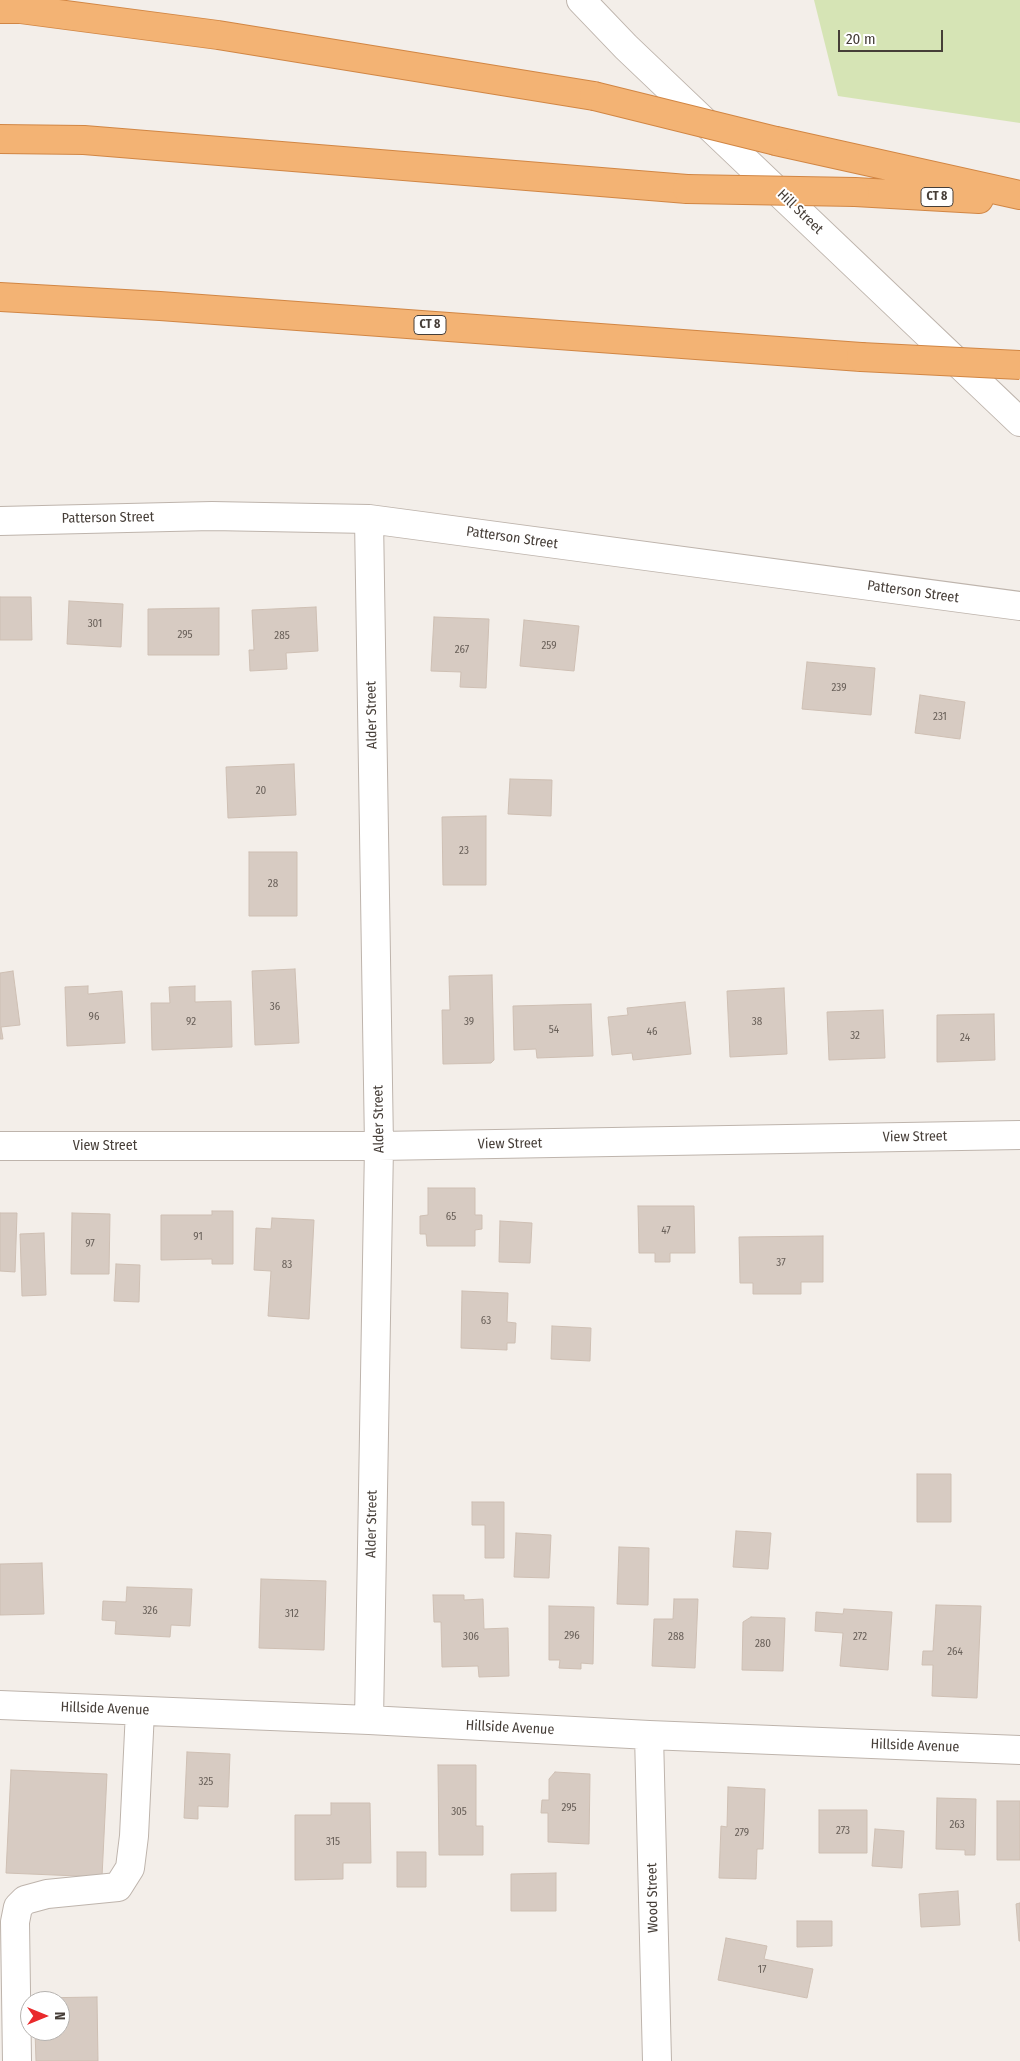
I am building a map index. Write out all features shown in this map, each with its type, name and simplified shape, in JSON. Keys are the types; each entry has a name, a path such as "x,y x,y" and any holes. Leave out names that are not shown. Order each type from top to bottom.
{"highway":[{"path":"0,9 20,9 218,35 594,96 776,141 1020,195"},
{"name":"CT 8","path":"0,139 84,140 687,189 855,192 1020,202"},
{"name":"CT 8","path":"0,297 170,306 861,357 1020,365"}],"street":[{"name":"Hill Street","path":"582,0 626,47 1020,422"},
{"name":"Patterson Street","path":"0,521 212,516 369,519 1020,606"},
{"name":"Alder Street","path":"369,519 379,1146 369,1720"},
{"name":"View Street","path":"0,1146 379,1146 1020,1135"},
{"name":"Hillside Avenue","path":"0,1705 1020,1750"},
{"path":"17,2061 16,1922 18,1907 25,1900 47,1894 118,1886 130,1868 134,1836 140,1711"},
{"name":"Wood Street","path":"649,1735 656,2061"}],"green space":[{"path":"814,0 1020,0 1020,123 838,96"}],"building":[{"path":"0,597 31,597 32,640 0,640"},
{"path":"69,601 123,604 121,647 67,644"},
{"path":"316,607 318,651 286,653 287,669 250,671 249,650 254,650 252,610"},
{"path":"219,608 219,655 148,655 148,609"},
{"path":"434,617 489,619 486,688 460,687 461,672 431,671"},
{"path":"524,620 579,626 574,671 520,666"},
{"path":"807,662 875,668 871,715 802,709"},
{"path":"920,695 965,702 960,739 915,733"},
{"path":"294,764 296,815 228,818 226,767"},
{"path":"510,779 552,780 551,816 508,814"},
{"path":"486,816 486,885 443,885 442,817"},
{"path":"249,852 297,852 297,916 249,916"},
{"path":"295,969 299,1043 255,1045 252,971"},
{"path":"13,971 20,1025 1,1027 3,1039 0,1039 0,973"},
{"path":"492,975 494,1060 491,1063 443,1064 442,1010 450,1010 449,976"},
{"path":"88,986 88,994 122,991 125,1043 67,1046 65,987"},
{"path":"195,986 195,1002 231,1001 232,1047 152,1050 151,1003 170,1003 169,987"},
{"path":"784,988 787,1054 730,1057 727,991"},
{"path":"685,1002 691,1054 633,1060 632,1053 612,1055 608,1017 628,1015 627,1008"},
{"path":"591,1004 593,1056 537,1058 536,1049 514,1050 513,1006"},
{"path":"883,1010 885,1058 829,1060 827,1012"},
{"path":"994,1014 995,1060 937,1062 937,1015"},
{"path":"428,1188 475,1188 475,1215 482,1215 482,1229 475,1230 475,1246 427,1246 426,1234 420,1234 420,1216 428,1215"},
{"path":"638,1206 694,1206 695,1253 670,1253 670,1262 655,1262 655,1253 639,1253"},
{"path":"212,1211 233,1211 233,1264 212,1264 212,1259 161,1260 161,1215 212,1215"},
{"path":"0,1213 17,1213 15,1272 0,1271"},
{"path":"72,1213 110,1214 109,1274 71,1274"},
{"path":"272,1218 314,1220 309,1319 268,1316 271,1271 254,1270 256,1228 271,1229"},
{"path":"500,1221 532,1223 530,1263 499,1262"},
{"path":"44,1233 46,1295 22,1296 20,1234"},
{"path":"823,1236 823,1282 801,1282 801,1294 753,1294 753,1283 740,1283 739,1237"},
{"path":"116,1264 140,1265 139,1302 114,1301"},
{"path":"462,1291 508,1293 507,1322 516,1323 515,1343 507,1343 507,1350 461,1348"},
{"path":"552,1326 591,1328 590,1361 551,1359"},
{"path":"917,1474 951,1474 951,1522 917,1522"},
{"path":"472,1502 504,1502 504,1558 485,1558 485,1525 472,1525"},
{"path":"736,1531 771,1533 768,1569 733,1567"},
{"path":"516,1533 551,1535 549,1578 514,1577"},
{"path":"619,1547 649,1548 648,1605 617,1604"},
{"path":"42,1563 44,1614 0,1615 0,1564"},
{"path":"261,1579 326,1581 324,1650 259,1648"},
{"path":"127,1587 192,1589 190,1626 171,1625 170,1637 115,1634 116,1621 102,1620 103,1601 126,1602"},
{"path":"433,1595 464,1595 464,1600 483,1599 484,1629 508,1628 509,1676 479,1677 478,1666 442,1667 441,1622 434,1622"},
{"path":"674,1599 698,1599 695,1668 652,1666 654,1619 673,1619"},
{"path":"936,1605 981,1606 977,1698 932,1696 933,1665 922,1665 923,1651 933,1651"},
{"path":"549,1606 594,1607 593,1664 581,1663 581,1669 559,1668 560,1660 549,1660"},
{"path":"844,1609 892,1612 888,1670 840,1666 843,1633 815,1631 816,1612 843,1614"},
{"path":"751,1617 785,1618 783,1671 742,1670 743,1622"},
{"path":"187,1752 230,1754 228,1807 198,1806 198,1819 184,1818"},
{"path":"438,1765 476,1765 476,1826 483,1826 483,1855 439,1855"},
{"path":"11,1770 107,1774 102,1877 6,1873"},
{"path":"555,1772 590,1774 589,1844 548,1842 548,1813 541,1813 542,1800 549,1800 549,1779"},
{"path":"728,1787 765,1789 763,1849 757,1849 756,1879 719,1878 721,1826 727,1827"},
{"path":"937,1798 976,1799 975,1855 965,1855 965,1850 936,1849"},
{"path":"997,1801 1020,1801 1020,1860 997,1860"},
{"path":"331,1803 370,1803 371,1863 343,1863 343,1879 295,1880 295,1815 331,1815"},
{"path":"819,1810 867,1810 867,1853 819,1853"},
{"path":"875,1829 904,1831 902,1868 872,1866"},
{"path":"397,1852 426,1852 426,1887 397,1887"},
{"path":"556,1873 556,1911 511,1911 511,1874"},
{"path":"958,1891 960,1925 921,1927 919,1894"},
{"path":"1020,1903 1020,1941 1019,1941 1016,1904"},
{"path":"797,1921 832,1921 832,1946 797,1947"},
{"path":"726,1938 767,1946 764,1959 813,1969 807,1998 718,1980"},
{"path":"70,1997 97,1997 98,2061 36,2061 35,2041 70,2041"}]}
